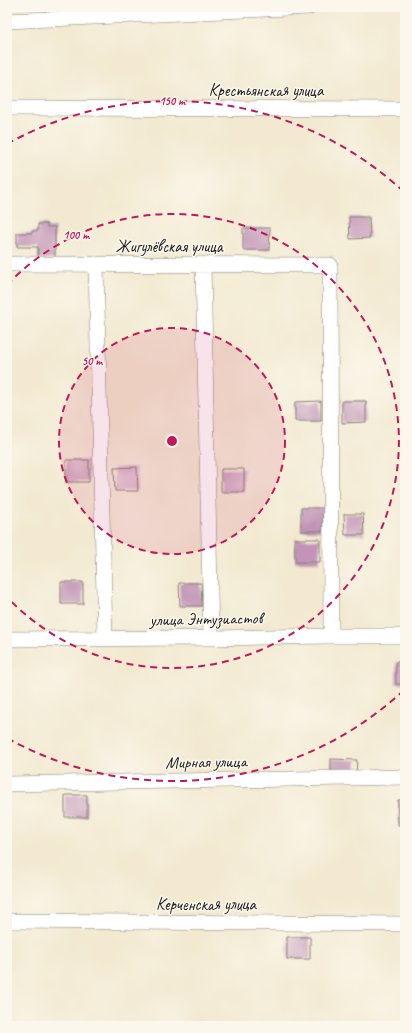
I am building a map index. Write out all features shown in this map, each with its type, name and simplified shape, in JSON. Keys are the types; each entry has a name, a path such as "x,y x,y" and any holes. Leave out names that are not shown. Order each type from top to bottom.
{"street":[{"path":"7,21 309,7"},
{"name":"Крестьянская улица","path":"7,108 405,109"},
{"name":"Жигулёвская улица","path":"7,264 330,265 330,636"},
{"path":"96,264 104,638"},
{"path":"203,265 211,638"},
{"name":"улица Энтузиастов","path":"7,639 405,636"},
{"name":"Мирная улица","path":"7,784 405,777"},
{"name":"Керченская улица","path":"7,921 405,924"}],"building":[{"path":"349,217 369,217 370,238 350,239"},
{"path":"38,224 47,224 47,227 55,227 55,259 38,259 38,247 17,247 17,233 32,233 32,231 38,231"},
{"path":"243,228 270,228 269,250 243,250"},
{"path":"321,401 321,421 295,421 295,402"},
{"path":"342,401 366,401 366,422 342,423"},
{"path":"66,460 89,460 89,482 66,482"},
{"path":"137,467 138,491 115,491 114,468"},
{"path":"221,469 244,469 244,492 221,492"},
{"path":"301,508 323,508 323,531 301,531"},
{"path":"344,514 363,514 364,535 345,535"},
{"path":"295,539 320,539 320,562 295,562"},
{"path":"61,582 83,582 83,604 61,604"},
{"path":"179,583 201,583 202,606 180,606"},
{"path":"396,662 405,662 405,684 396,684"},
{"path":"331,759 357,760 356,774 331,773"},
{"path":"65,795 87,795 87,817 65,817"},
{"path":"398,800 405,800 405,825 398,825"},
{"path":"287,937 310,937 310,959 287,959"}]}
